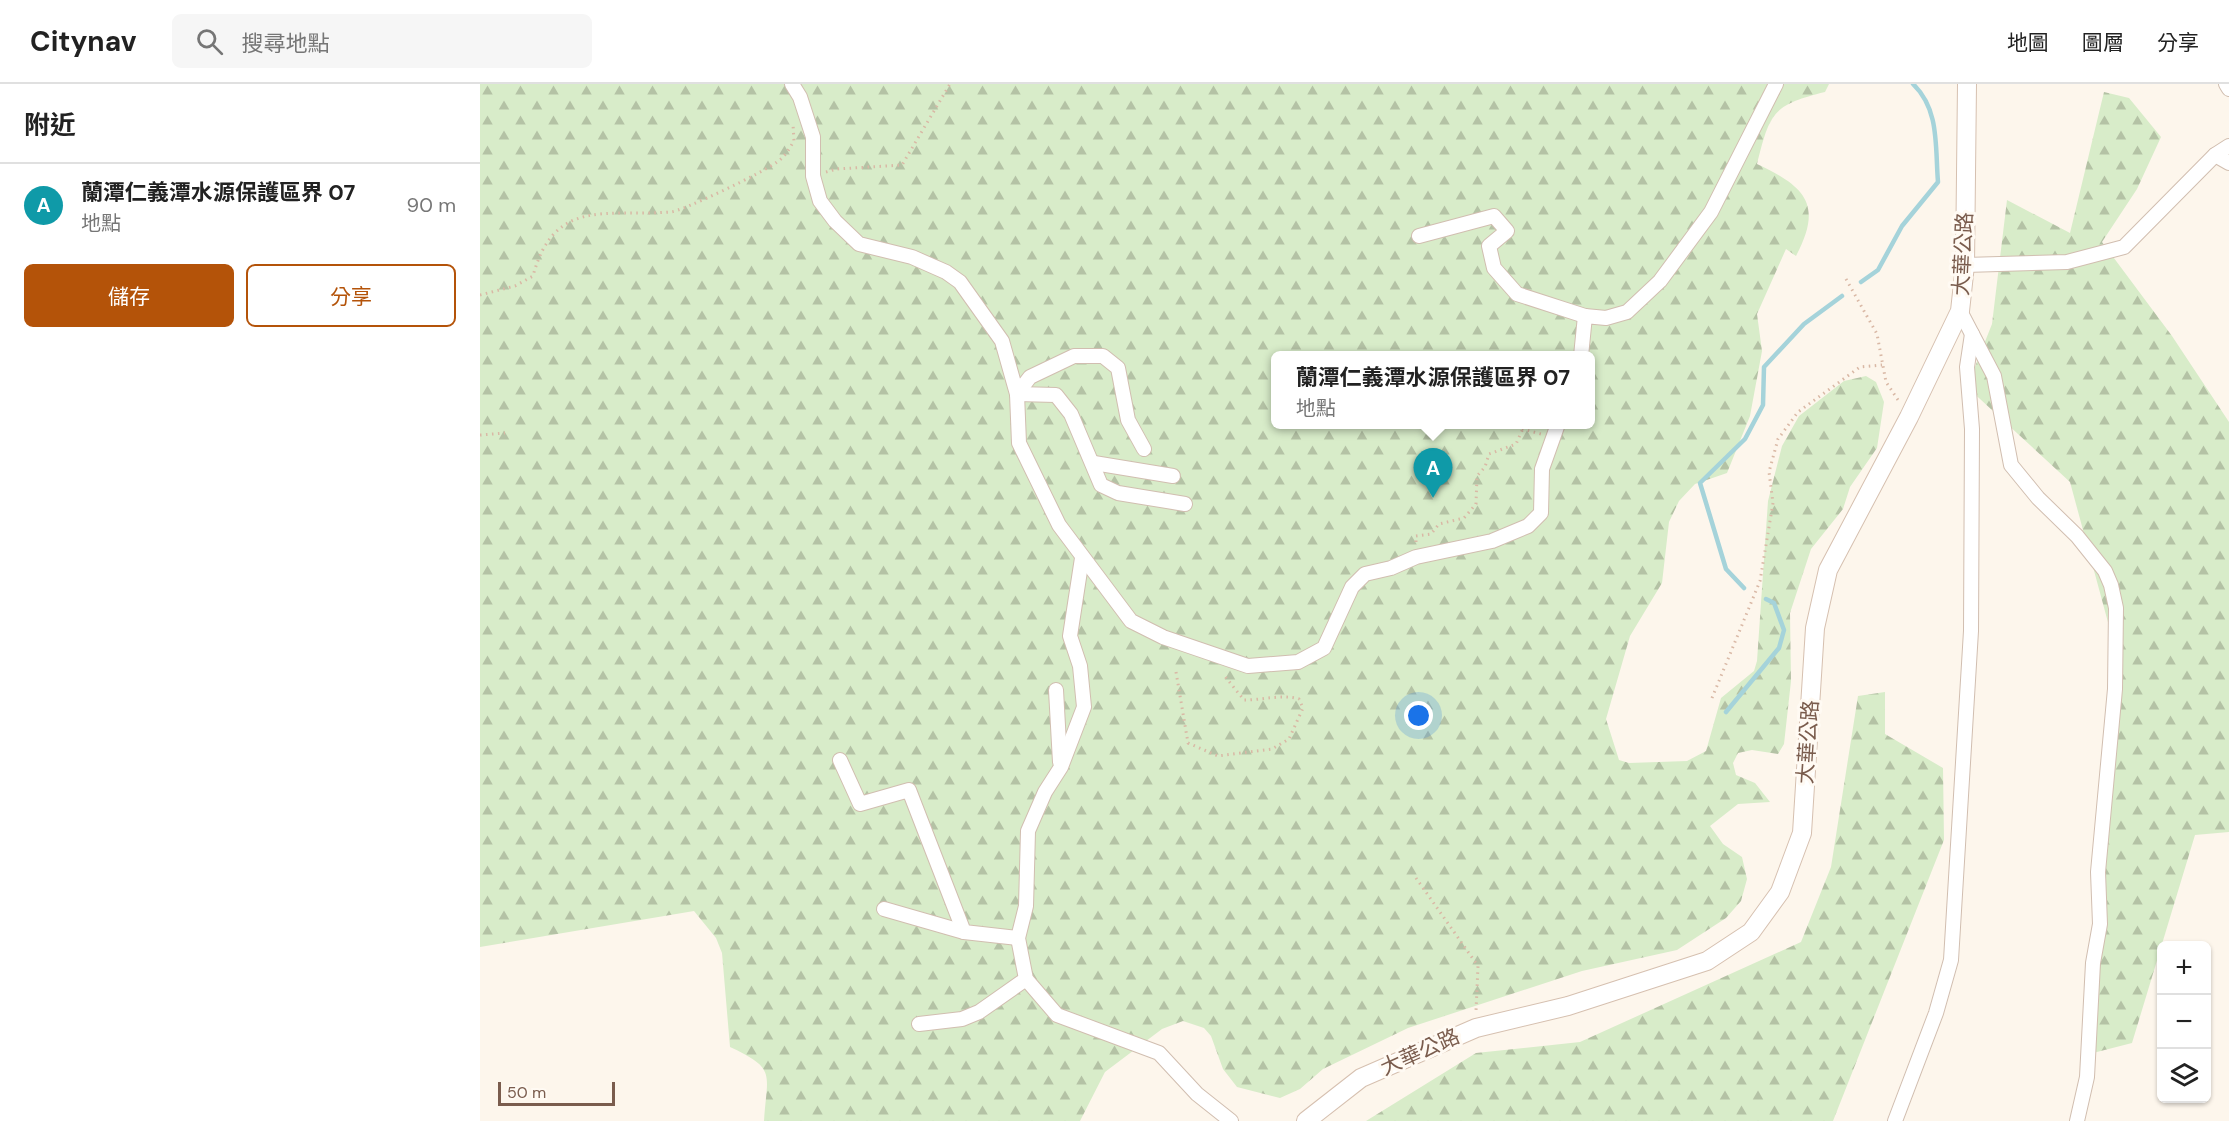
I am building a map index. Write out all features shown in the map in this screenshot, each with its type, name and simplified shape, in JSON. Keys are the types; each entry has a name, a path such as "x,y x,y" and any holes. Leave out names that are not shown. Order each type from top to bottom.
{"main road":[{"name":"大華公路","path":"1306,1121 1361,1078 1476,1028 1568,1006 1707,961 1751,933 1775,900 1802,833 1815,628 1828,570 1909,417 1960,311 1965,265 1966,84"}],"street":[{"path":"792,84 800,97 813,137 813,176 820,201 859,244 912,257 946,272 960,282 1002,341 1017,394 1019,443 1059,525 1131,621 1163,637 1248,666 1298,662 1324,648 1352,587 1365,574 1391,568 1416,557 1492,541 1528,526 1540,513 1542,469 1555,431"},
{"path":"1419,236 1494,216 1507,231 1489,246 1494,268 1517,294 1585,316 1606,318 1627,312 1660,281 1712,212 1776,84"},
{"path":"2226,84 2229,89"},
{"path":"1965,265 2067,262 2124,247 2215,155 2229,146"},
{"path":"2215,155 2229,163"},
{"path":"1960,311 1994,376 2011,465 2038,498 2077,536 2105,571 2116,608 2115,689 2098,872 2100,924 2093,963 2087,1077 2077,1121"},
{"path":"1582,351 1585,316"},
{"path":"1895,1121 1936,1013 1951,960 1971,631 1972,429 1967,367 1972,334"},
{"path":"1017,394 1030,377 1074,356 1103,356 1118,368 1128,420 1144,449"},
{"path":"1017,394 1056,396 1071,414 1094,463 1101,485 1118,493 1185,504"},
{"path":"1094,463 1173,476"},
{"path":"1082,558 1070,636 1080,666 1084,706 1061,767 1045,792 1028,831 1026,906 1018,938 1026,979 1057,1015 1159,1053 1197,1094 1231,1121"},
{"path":"1056,690 1061,767"},
{"path":"840,760 860,804 909,790 964,932"},
{"path":"884,909 964,932 1018,938"},
{"path":"919,1024 962,1019 980,1012 1026,979"}],"path":[{"path":"813,176 837,169 902,165 950,84"},
{"path":"480,295 515,286 533,276 538,256 548,239 562,226 583,216 609,213 672,212 777,163 794,141 793,122"},
{"path":"1846,279 1877,334 1886,382 1909,417"},
{"path":"1712,698 1760,581 1773,503 1769,472 1778,439 1798,412 1860,367 1882,365"},
{"path":"1416,557 1416,536 1431,534 1439,524 1464,518 1476,504 1478,476 1485,467 1489,454 1516,444 1522,429 1555,431"},
{"path":"480,435 505,433"},
{"path":"1176,672 1188,743 1218,756 1272,749 1289,739 1303,708 1299,699 1287,695 1271,700 1244,700 1209,652"},
{"path":"1416,878 1478,966 1476,1028"}],"green space":[{"path":"480,84 1829,84 1825,92 1784,107 1770,122 1766,133 1757,164 1788,181 1805,200 1808,223 1804,238 1796,256 1786,249 1757,314 1762,351 1750,416 1727,473 1695,484 1679,501 1669,522 1662,583 1630,636 1606,719 1619,760 1629,763 1687,761 1706,751 1721,698 1754,671 1757,661 1768,501 1782,446 1799,416 1844,381 1866,376 1876,382 1884,402 1877,448 1850,487 1843,509 1811,549 1790,613 1791,681 1784,744 1778,754 1752,750 1738,753 1733,763 1736,775 1755,783 1770,802 1738,804 1710,826 1723,844 1742,857 1747,879 1741,901 1726,918 1677,950 1582,971 1408,1028 1323,1069 1300,1089 1280,1098 1237,1087 1223,1069 1211,1036 1204,1028 1183,1021 1162,1029 1105,1072 1080,1121 764,1121 766,1074 756,1061 730,1047 722,953 716,938 694,911 480,947"},
{"path":"2104,92 2129,98 2161,137 2137,189 2102,242 2172,336 2229,422 2229,832 2195,835 2163,941 2157,941 2157,960 2132,1043 2093,1053 2105,840 2109,626 2070,482 1967,387 1992,324 2007,200 2070,233"},
{"path":"1885,692 1885,734 1943,768 1944,840 1833,1121 1366,1121 1476,1053 1580,1042 1801,942 1831,867 1858,696"}],"waterway":[{"path":"1861,282 1878,270 1902,226 1938,182 1932,117 1922,94 1913,84"},
{"path":"1744,588 1726,569 1700,483 1745,439 1763,405 1764,367 1804,324 1842,296"},
{"path":"1726,712 1779,648 1784,630 1774,603 1766,599"}],"place":[{"name":"蘭潭仁義潭水源保護區界 07","path":"1433,498"}]}
